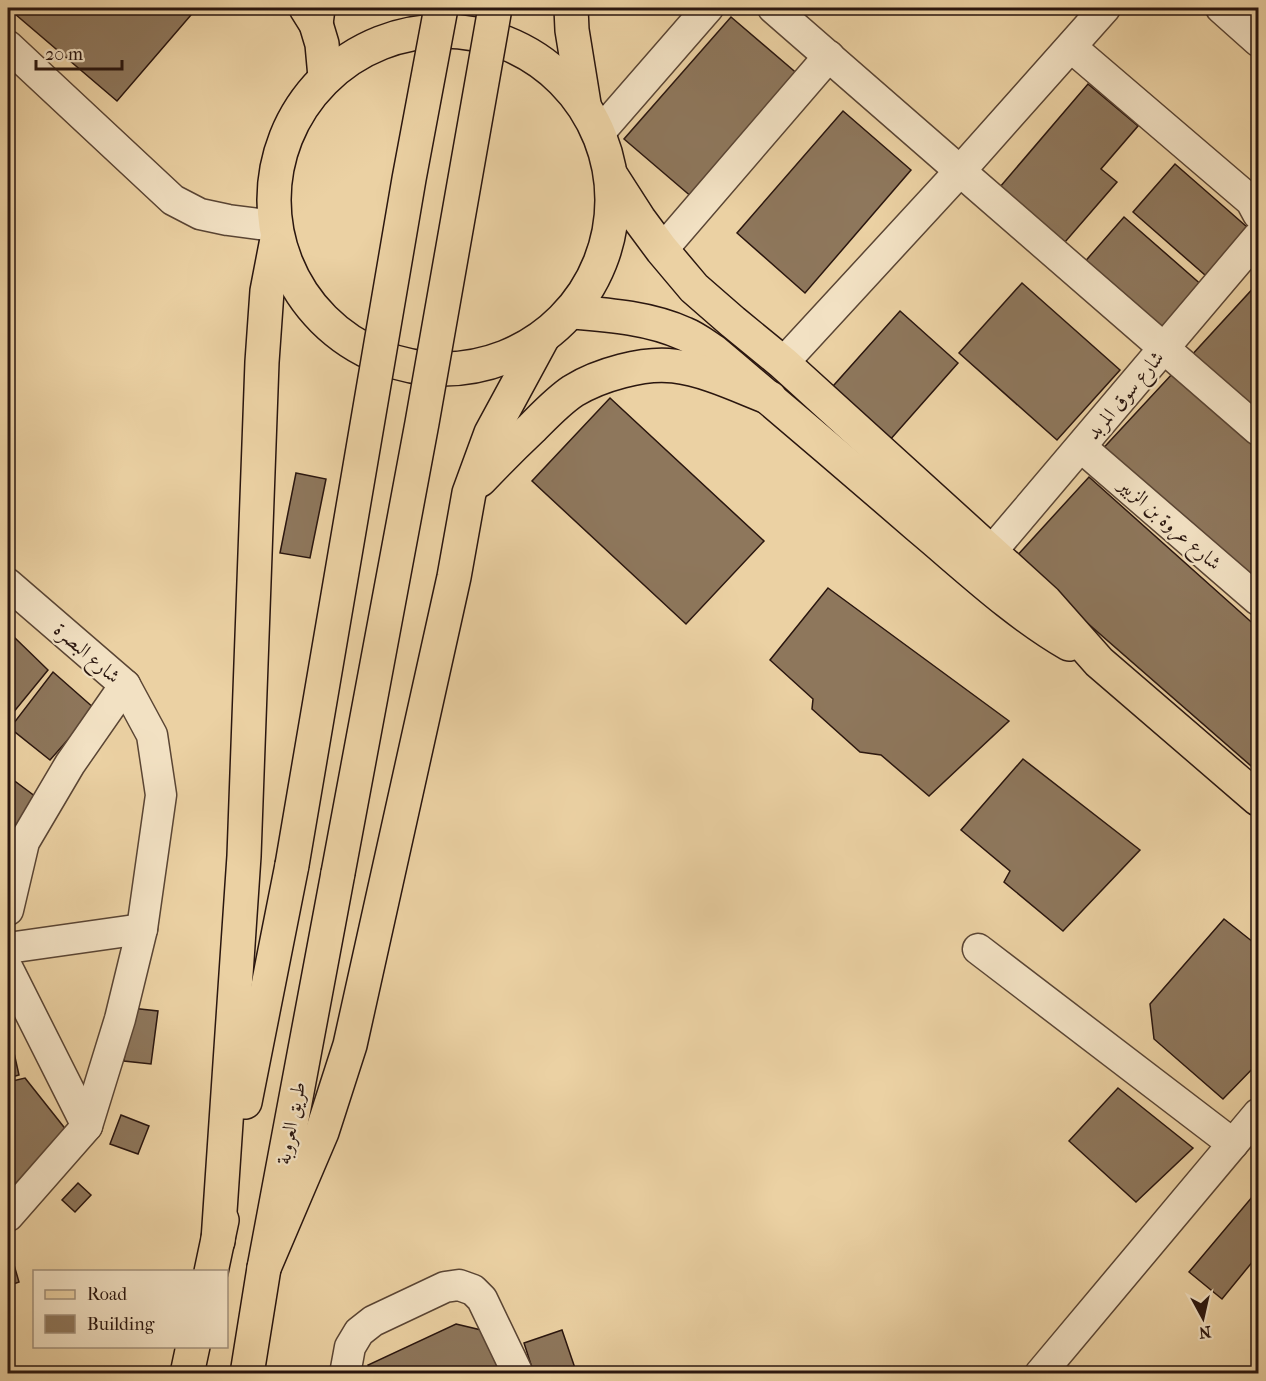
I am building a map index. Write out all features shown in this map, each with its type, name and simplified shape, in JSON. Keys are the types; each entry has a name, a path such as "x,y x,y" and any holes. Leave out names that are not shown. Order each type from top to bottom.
{"main road":[{"path":"214,1256 292,865 409,179 441,8"},
{"name":"طريق العروبة","path":"247,1374 264,1268 422,423 495,8"},
{"path":"571,8 572,30 584,104"},
{"path":"313,13 322,44 325,77"},
{"path":"214,1256 244,856 262,362 267,291 276,233 273,185 281,145 299,109 325,77 374,45 431,31 490,36 543,62 584,104 600,132 608,155 612,177 612,225 598,271 572,312 542,339 481,366 415,368 352,344 304,300 276,233"},
{"path":"612,177 639,219 694,288 783,363 1045,601 1099,662 1258,799"},
{"path":"572,312 656,323 686,334 713,351 972,572 1046,631 1099,662"},
{"path":"264,1268 322,1132 350,1045 454,577 470,493 491,433 542,339"},
{"path":"470,493 500,458 550,410 573,391 604,376 638,367 674,366 708,374 770,398"},
{"path":"187,1374 193,1348"}],"street":[{"path":"600,132 708,8"},
{"path":"773,8 1258,430"},
{"path":"783,363 960,171 1105,8"},
{"path":"1221,8 1258,41"},
{"path":"8,46 173,200 200,214 276,233"},
{"path":"1071,46 1251,201 1258,214"},
{"path":"662,250 829,56"},
{"name":"شارع سوق المربد","path":"991,552 1258,237"},
{"name":"شارع عروة بن الزبير","path":"1081,447 1258,600"},
{"name":"شارع البصرة","path":"8,584 125,685 152,735 161,795 142,928 120,1019 87,1126"},
{"path":"8,910 16,840 125,685"},
{"path":"8,948 142,928"},
{"path":"978,949 1233,1144"},
{"path":"8,969 87,1126 8,1215"},
{"path":"1040,1374 1258,1114"},
{"path":"345,1374 350,1347 359,1332 373,1322 445,1287 459,1285 472,1290 482,1299 518,1374"}],"building":[{"path":"8,8 197,8 117,101"},
{"path":"731,17 800,76 693,198 624,139"},
{"path":"1088,84 1138,126 1101,169 1117,182 1065,242 1000,187"},
{"path":"843,111 911,170 805,293 737,233"},
{"path":"1175,164 1255,234 1213,282 1133,212"},
{"path":"1124,217 1204,287 1161,335 1082,265"},
{"path":"1022,283 1120,370 1057,440 959,353"},
{"path":"1258,283 1258,417 1190,357"},
{"path":"900,311 958,363 889,441 826,394"},
{"path":"1173,373 1258,449 1258,596 1097,455"},
{"path":"610,398 764,541 686,624 532,481"},
{"path":"296,473 326,479 310,558 280,553"},
{"path":"1089,477 1258,628 1258,772 1014,559"},
{"path":"828,588 1009,721 929,796 881,755 860,752 812,709 813,699 770,660"},
{"path":"14,637 48,670 8,719 8,644"},
{"path":"53,672 95,709 50,760 10,728"},
{"path":"1023,759 1140,850 1063,931 1004,882 1010,871 961,830"},
{"path":"8,776 36,797 15,834 8,831"},
{"path":"1224,919 1258,946 1258,1063 1223,1099 1154,1039 1150,1004"},
{"path":"131,1008 158,1011 151,1064 124,1061"},
{"path":"8,1035 10,1035 19,1075 8,1078"},
{"path":"25,1078 71,1136 8,1199 8,1082"},
{"path":"1118,1088 1193,1148 1136,1202 1069,1141"},
{"path":"121,1115 149,1126 138,1154 110,1144"},
{"path":"78,1183 91,1195 75,1212 62,1200"},
{"path":"1258,1190 1258,1255 1222,1299 1189,1272"},
{"path":"12,1258 19,1282 8,1286 8,1259"},
{"path":"456,1324 481,1330 501,1374 373,1374 368,1365"},
{"path":"562,1330 577,1374 534,1374 524,1343"}]}
